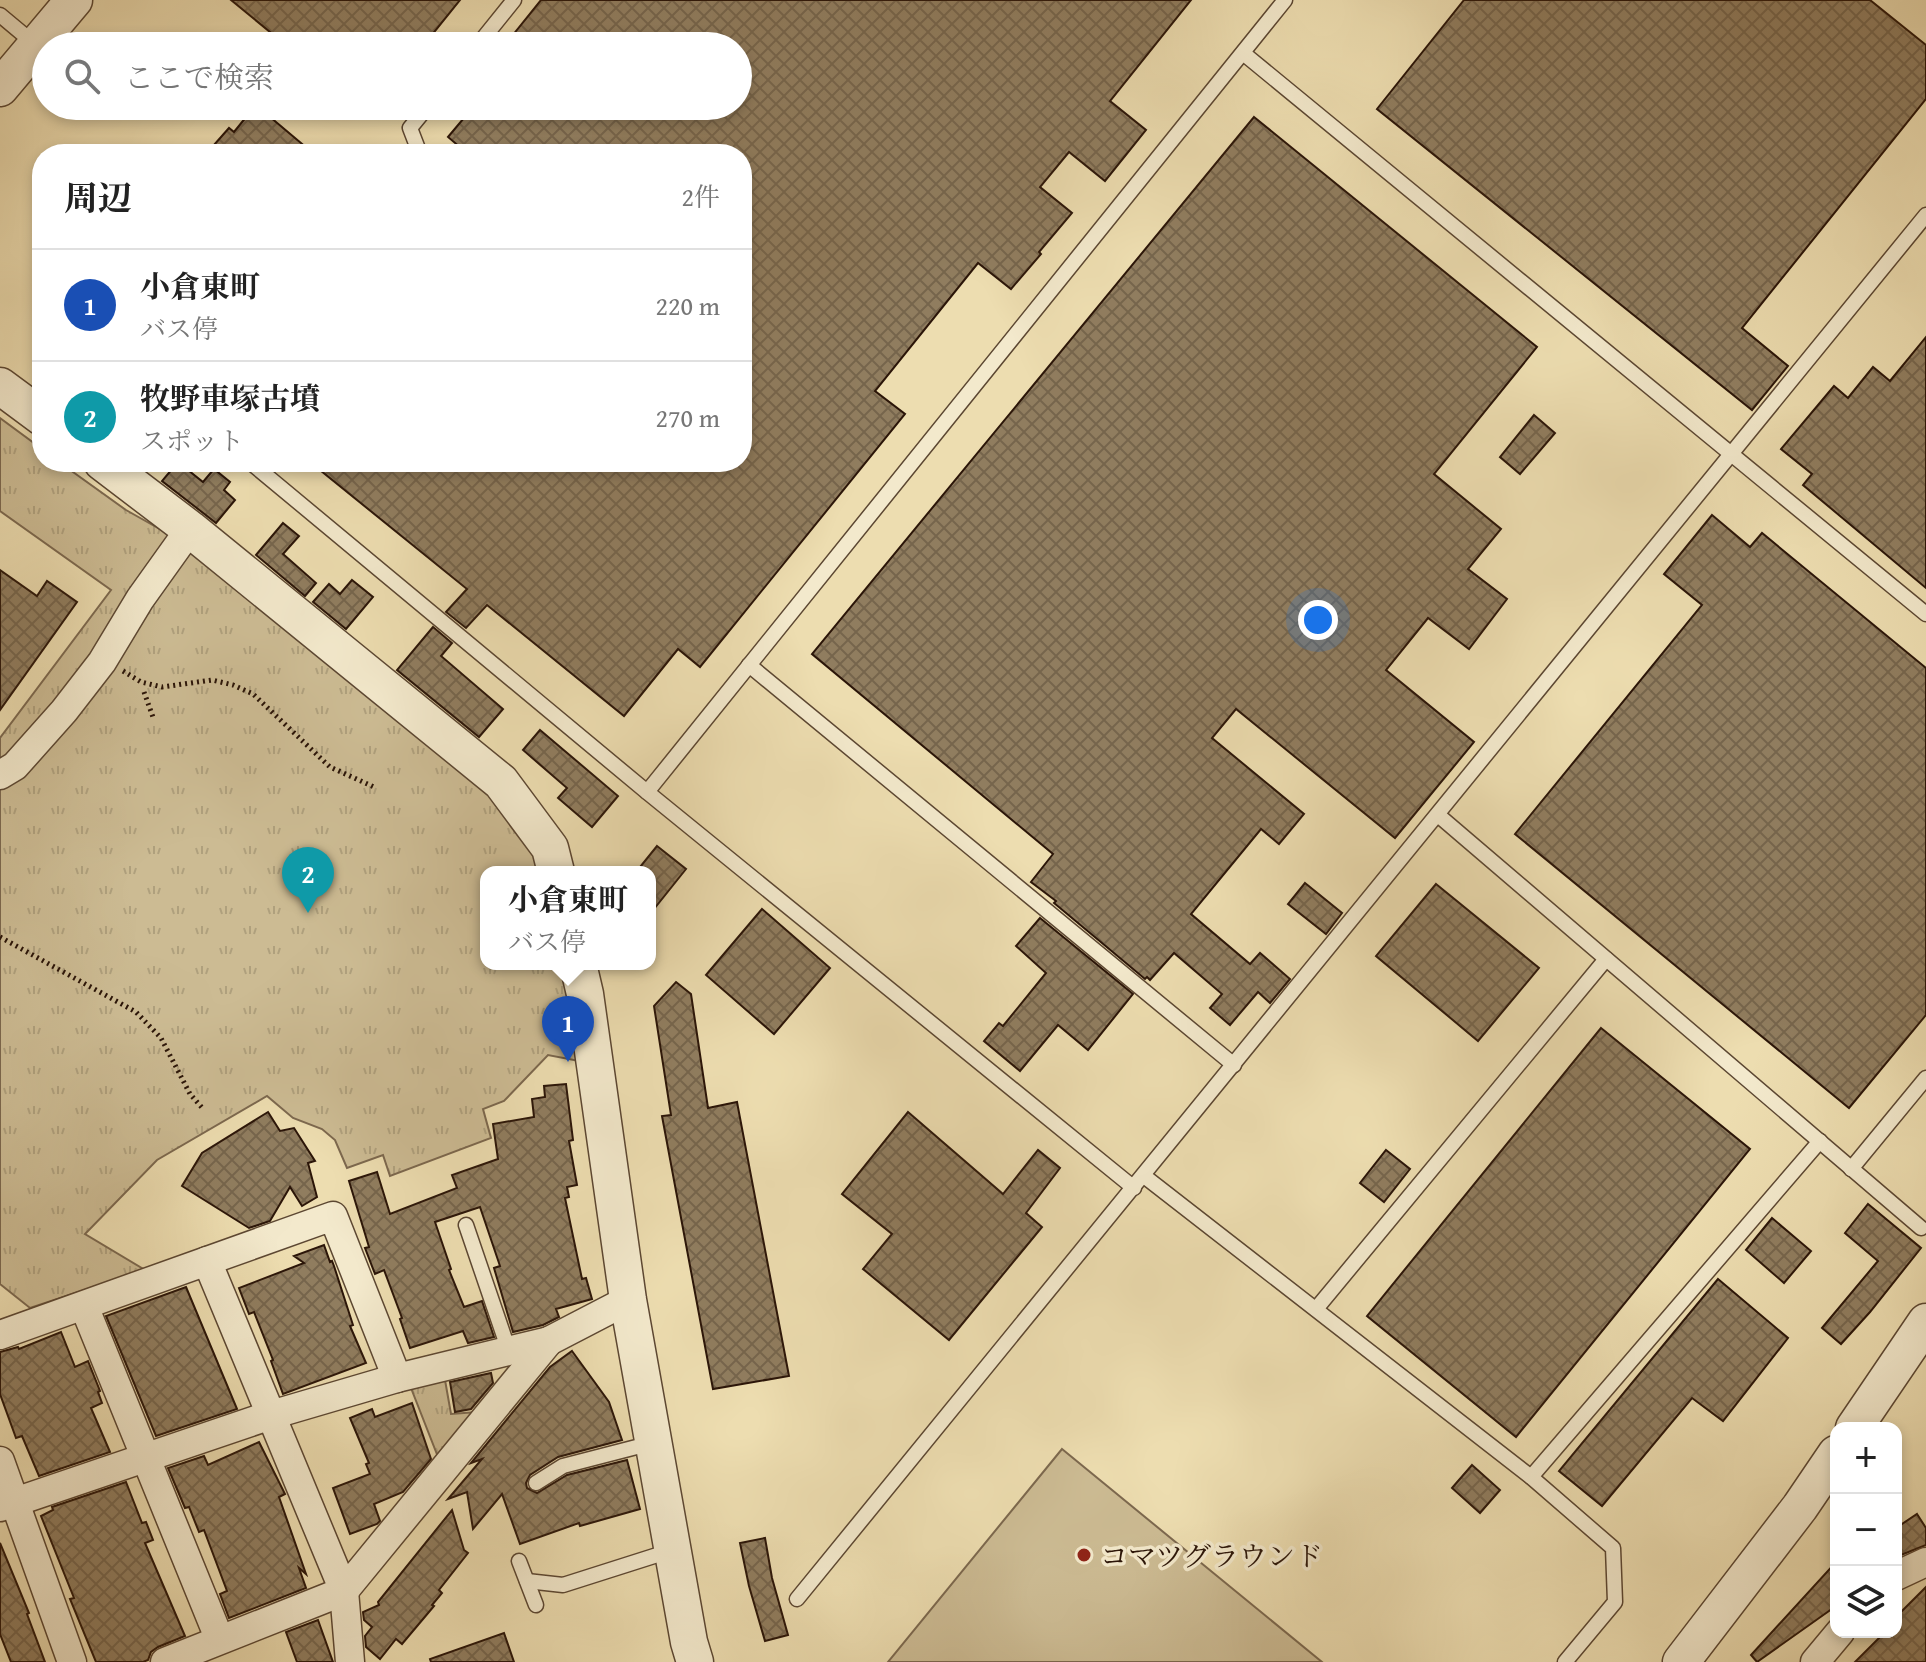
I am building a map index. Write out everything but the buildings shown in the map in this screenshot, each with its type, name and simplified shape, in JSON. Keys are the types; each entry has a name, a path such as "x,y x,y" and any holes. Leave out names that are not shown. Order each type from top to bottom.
{"street":[{"path":"47,32 74,0"},
{"path":"0,88 32,50"},
{"path":"0,386 32,410"},
{"path":"115,472 190,529 501,782 550,848 554,866"},
{"path":"0,775 15,766 104,660 140,599 190,529"},
{"path":"579,970 628,1300 695,1662"},
{"path":"0,1335 333,1216 397,1378"},
{"path":"207,1261 344,1591 350,1662"},
{"path":"8,1504 271,1415 397,1378 549,1341 628,1300"},
{"path":"84,1306 219,1638"},
{"path":"1858,1422 1926,1322"},
{"path":"165,1662 344,1591 549,1341"},
{"path":"0,1461 8,1504 72,1662"},
{"path":"1681,1662 1800,1507 1830,1463"},
{"path":"1902,1573 1926,1562"},
{"path":"1815,1662 1835,1638"}],"lane":[{"path":"488,32 514,0"},
{"path":"647,792 1285,0"},
{"path":"0,15 32,42"},
{"path":"1243,53 1926,614"},
{"path":"416,144 410,128 417,120"},
{"path":"797,1599 1926,215"},
{"path":"262,472 647,792 1134,1188"},
{"path":"749,665 1234,1065"},
{"path":"1438,815 1921,1228"},
{"path":"1316,1309 1606,959"},
{"path":"1851,1169 1926,1078"},
{"path":"1531,1477 1820,1141"},
{"path":"1144,1176 1531,1477 1613,1548 1615,1602 1565,1662"},
{"path":"466,1225 509,1351"},
{"path":"536,1483 563,1466 653,1443"},
{"path":"527,1581 563,1585 673,1550"},
{"path":"519,1561 536,1605"}],"path":[{"path":"104,660 141,682 162,687 212,680 253,694 330,767 374,787"},
{"path":"144,692 154,720"},
{"path":"0,937 136,1012 161,1038 190,1094 204,1110"}],"green space":[{"path":"0,418 32,442 32,472 73,472 126,510 181,541 522,809 553,866 480,866 480,970 579,970 595,1064 548,1055 504,1101 483,1109 491,1138 390,1176 383,1155 347,1168 335,1140 322,1129 293,1118 267,1096 157,1160 85,1234 145,1270 30,1308 0,1284 0,738 111,590 0,511"},
{"path":"445,1380 451,1414 478,1412 440,1462 411,1388"},
{"name":"コマツグラウンド","path":"1062,1449 1322,1662 888,1662"}],"place":[{"name":"牧野車塚古墳","path":"308,913"},
{"name":"小倉東町","path":"568,1062"},
{"name":"コマツグラウンド","path":"1084,1555"}]}
